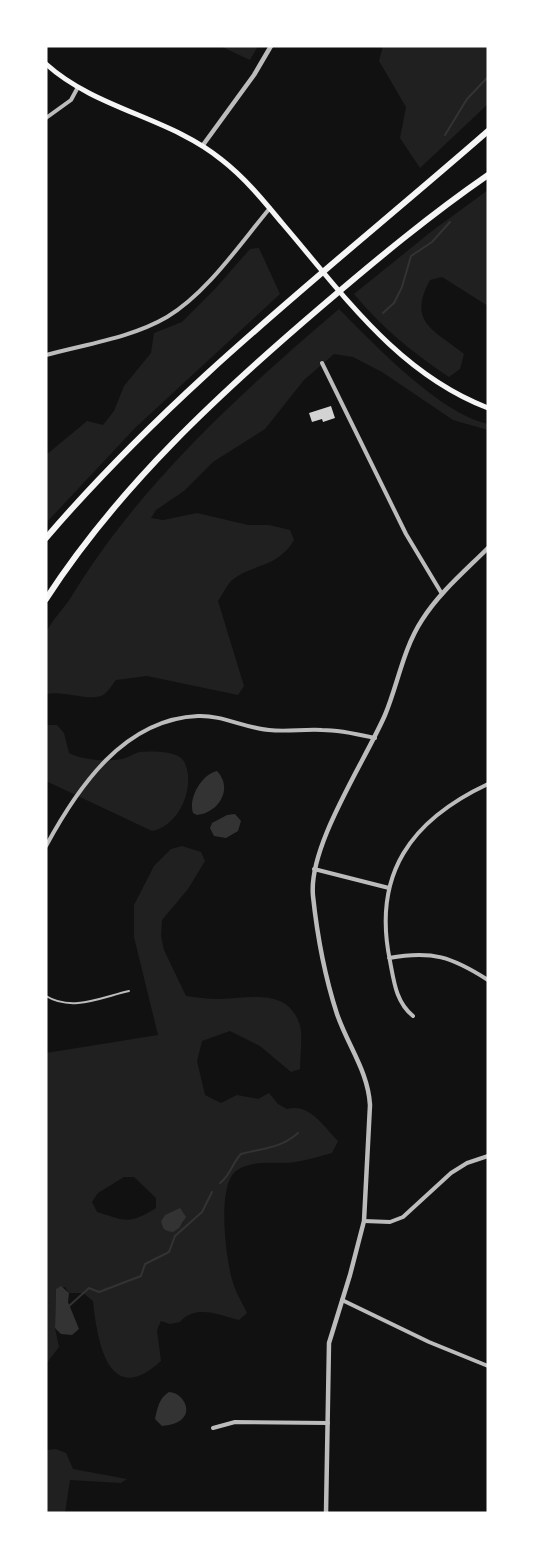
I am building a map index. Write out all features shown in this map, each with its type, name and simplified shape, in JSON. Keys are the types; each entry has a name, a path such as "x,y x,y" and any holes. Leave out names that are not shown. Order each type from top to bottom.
{"highway":[{"path":"46,538 136,440 215,365 292,296 488,130"},
{"path":"46,599 69,565 122,498 197,419 261,359 376,260 488,174"}],"main road":[{"path":"46,64 78,87 203,145 234,170 270,208 352,306 389,346 426,376 463,398 488,408"}],"street":[{"path":"203,145 254,75 271,46"},
{"path":"46,118 71,100 78,87"},
{"path":"46,355 136,330 167,317 199,291 270,208"},
{"path":"322,363 406,534 442,594"},
{"path":"326,1513 330,1343 364,1221 370,1123 369,1091 363,1069 344,1030 333,996 312,894 314,869 327,831 375,738 414,634 429,609 488,548"},
{"path":"46,846 88,778 132,740 165,722 197,716 214,716 270,730 338,731 375,738"},
{"path":"413,1016 400,1003 389,958 385,926 389,888 406,850 423,826 451,802 488,784"},
{"path":"314,869 389,888"},
{"path":"389,958 418,954 439,955 461,964 488,980"},
{"path":"364,1221 390,1222 403,1217 451,1173 468,1163 488,1156"},
{"path":"342,1300 429,1342 488,1366"},
{"path":"213,1428 235,1422 328,1423"}],"lane":[{"path":"46,996 54,1001 72,1005 129,991"}],"shaded area":[{"path":"220,46 258,46 250,60"},
{"path":"383,46 488,46 488,104 420,168 400,138 406,107 379,61"},
{"path":"488,190 488,306 442,277 430,280 421,306 427,324 464,354 460,369 449,377 398,339 375,318 354,294 432,231"},
{"path":"259,248 280,294 135,428 46,523 46,455 87,421 103,425 114,411 124,386 151,353 154,333 182,322 214,290 250,249"},
{"path":"339,309 409,376 449,406 469,417 488,424 488,430 453,420 382,372 353,357 334,354 304,380 265,429 213,462 184,491 156,510 151,518 163,520 197,513 248,525 269,525 290,530 294,540 280,556 239,575 231,581 218,601 244,686 238,695 147,676 116,680 107,692 98,697 61,693 46,694 46,633 127,518 192,443 264,374"},
{"path":"46,725 57,725 64,733 69,753 81,757 95,760 116,760 138,753 150,752 167,753 181,758 187,768 188,784 187,793 180,810 168,823 152,831 46,781"},
{"path":"217,771 224,785 221,799 217,805 205,813 197,815 193,813 194,794 206,777"},
{"path":"235,814 241,821 238,831 226,838 214,836 210,828 212,823 227,815"},
{"path":"182,846 201,852 205,861 188,889 162,920 161,936 164,950 186,996 217,999 254,997 277,1000 287,1005 295,1013 301,1031 300,1069 291,1072 260,1046 230,1031 202,1041 197,1061 205,1095 221,1103 237,1095 258,1099 269,1093 278,1104 287,1109 303,1109 316,1117 338,1141 332,1153 288,1163 258,1163 236,1171 230,1179 226,1192 224,1208 226,1244 234,1286 247,1313 239,1320 208,1312 200,1312 193,1313 180,1322 170,1324 161,1321 157,1330 161,1361 143,1374 129,1378 117,1374 102,1350 93,1301 83,1293 69,1293 65,1287 56,1289 55,1328 59,1347 46,1364 46,1053 158,1035 134,937 134,905 154,866 171,849","holes":["124,1177 134,1177 156,1198 156,1208 139,1217 127,1220 97,1212 92,1202 98,1193","165,1215 184,1222 173,1231 162,1227 161,1221"]},
{"path":"180,1208 186,1217 179,1228 173,1232 164,1229 161,1221 165,1215"},
{"path":"61,1286 69,1293 68,1302 79,1329 72,1335 61,1334 55,1328 56,1289"},
{"path":"169,1392 181,1398 186,1406 186,1411 180,1421 162,1426 155,1419 161,1401"},
{"path":"56,1449 66,1453 73,1469 127,1479 121,1483 70,1480 65,1513 46,1513 46,1450"}],"building":[{"path":"331,406 335,418 323,422 322,419 312,422 309,413"}],"waterway":[{"path":"445,135 467,99 488,77"},
{"path":"383,313 394,303 402,287 411,256 432,242 450,222"},
{"path":"220,1183 227,1176 241,1154 278,1145 298,1133"},
{"path":"69,1306 89,1288 99,1292 141,1276 145,1264 169,1252 175,1236 202,1212 212,1192"}]}
